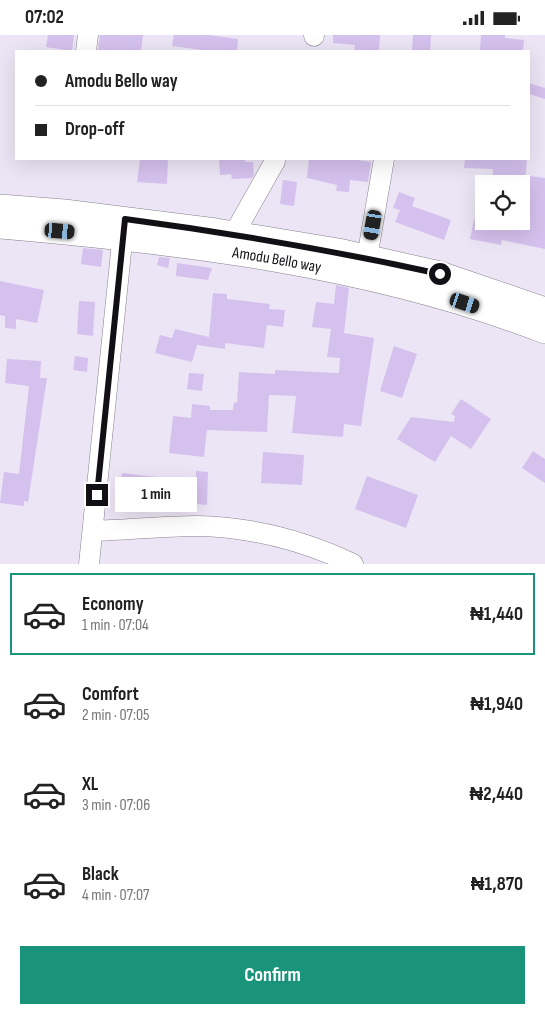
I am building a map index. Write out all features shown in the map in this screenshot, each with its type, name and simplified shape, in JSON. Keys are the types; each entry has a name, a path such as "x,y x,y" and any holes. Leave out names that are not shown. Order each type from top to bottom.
{"main road":[{"name":"Amodu Bello way","path":"0,207 124,228 315,267 465,303 545,331"},
{"name":"Amodu Bello way","path":"0,226 124,228 234,234 367,258 440,274 545,309"}],"street":[{"path":"86,50 88,35"},
{"path":"367,258 384,160"},
{"path":"234,234 275,161"},
{"path":"89,564 124,228"},
{"path":"93,531 198,526 260,533 321,549 353,564"}],"building":[{"path":"48,35 74,35 72,50 46,47"},
{"path":"100,35 143,35 141,50 98,50"},
{"path":"174,35 208,35 238,39 237,50 202,50 172,46"},
{"path":"333,35 380,35 379,50 354,50 355,45 333,43"},
{"path":"413,35 431,35 430,50 412,50"},
{"path":"481,35 505,35 505,38 524,40 523,50 480,50"},
{"path":"530,83 545,88 545,99 530,94"},
{"path":"140,160 168,160 167,184 137,182"},
{"path":"219,160 245,160 245,162 253,162 254,175 252,178 232,179 231,174 220,175"},
{"path":"309,160 358,160 371,162 368,182 350,180 349,192 336,191 337,185 307,178"},
{"path":"465,160 527,160 526,175 493,175 493,169 464,168"},
{"path":"530,176 545,178 545,249 502,240 501,245 470,239 474,219 475,230 530,230"},
{"path":"283,180 297,182 294,206 280,204"},
{"path":"399,192 415,198 412,206 451,220 444,240 395,222 400,210 393,208"},
{"path":"83,248 103,250 101,267 81,264"},
{"path":"159,257 170,258 168,268 157,265"},
{"path":"177,263 212,268 208,280 176,276"},
{"path":"0,281 44,290 37,323 16,319 16,329 5,328 5,316 0,315"},
{"path":"336,285 349,288 344,333 374,338 361,426 344,424 343,437 292,433 296,396 269,395 267,432 207,430 204,457 169,453 173,416 191,418 192,404 210,406 210,410 233,410 234,402 237,403 239,372 275,374 275,370 339,373 340,358 327,357 331,329 312,327 316,302 334,304"},
{"path":"213,293 227,294 227,299 270,304 269,309 285,310 283,327 267,325 264,348 225,343 225,349 197,345 192,362 155,353 160,335 172,338 175,329 209,337"},
{"path":"79,301 95,302 93,336 77,334"},
{"path":"394,346 417,354 402,398 380,391"},
{"path":"75,356 88,358 87,372 73,370"},
{"path":"7,359 41,361 40,378 47,378 28,502 24,501 24,506 0,503 4,472 19,474 29,386 5,383"},
{"path":"189,373 204,374 202,391 187,389"},
{"path":"461,399 491,419 471,449 451,436 435,462 397,439 411,417 454,422 455,416 451,414"},
{"path":"533,451 545,459 545,483 522,468"},
{"path":"263,452 304,455 302,485 261,483"},
{"path":"196,471 208,472 207,505 195,504"},
{"path":"122,473 165,478 162,499 119,494"},
{"path":"367,476 418,495 406,528 355,509"}],"route":[{"path":"97,495 125,219 216,231 338,251 440,274"}]}
